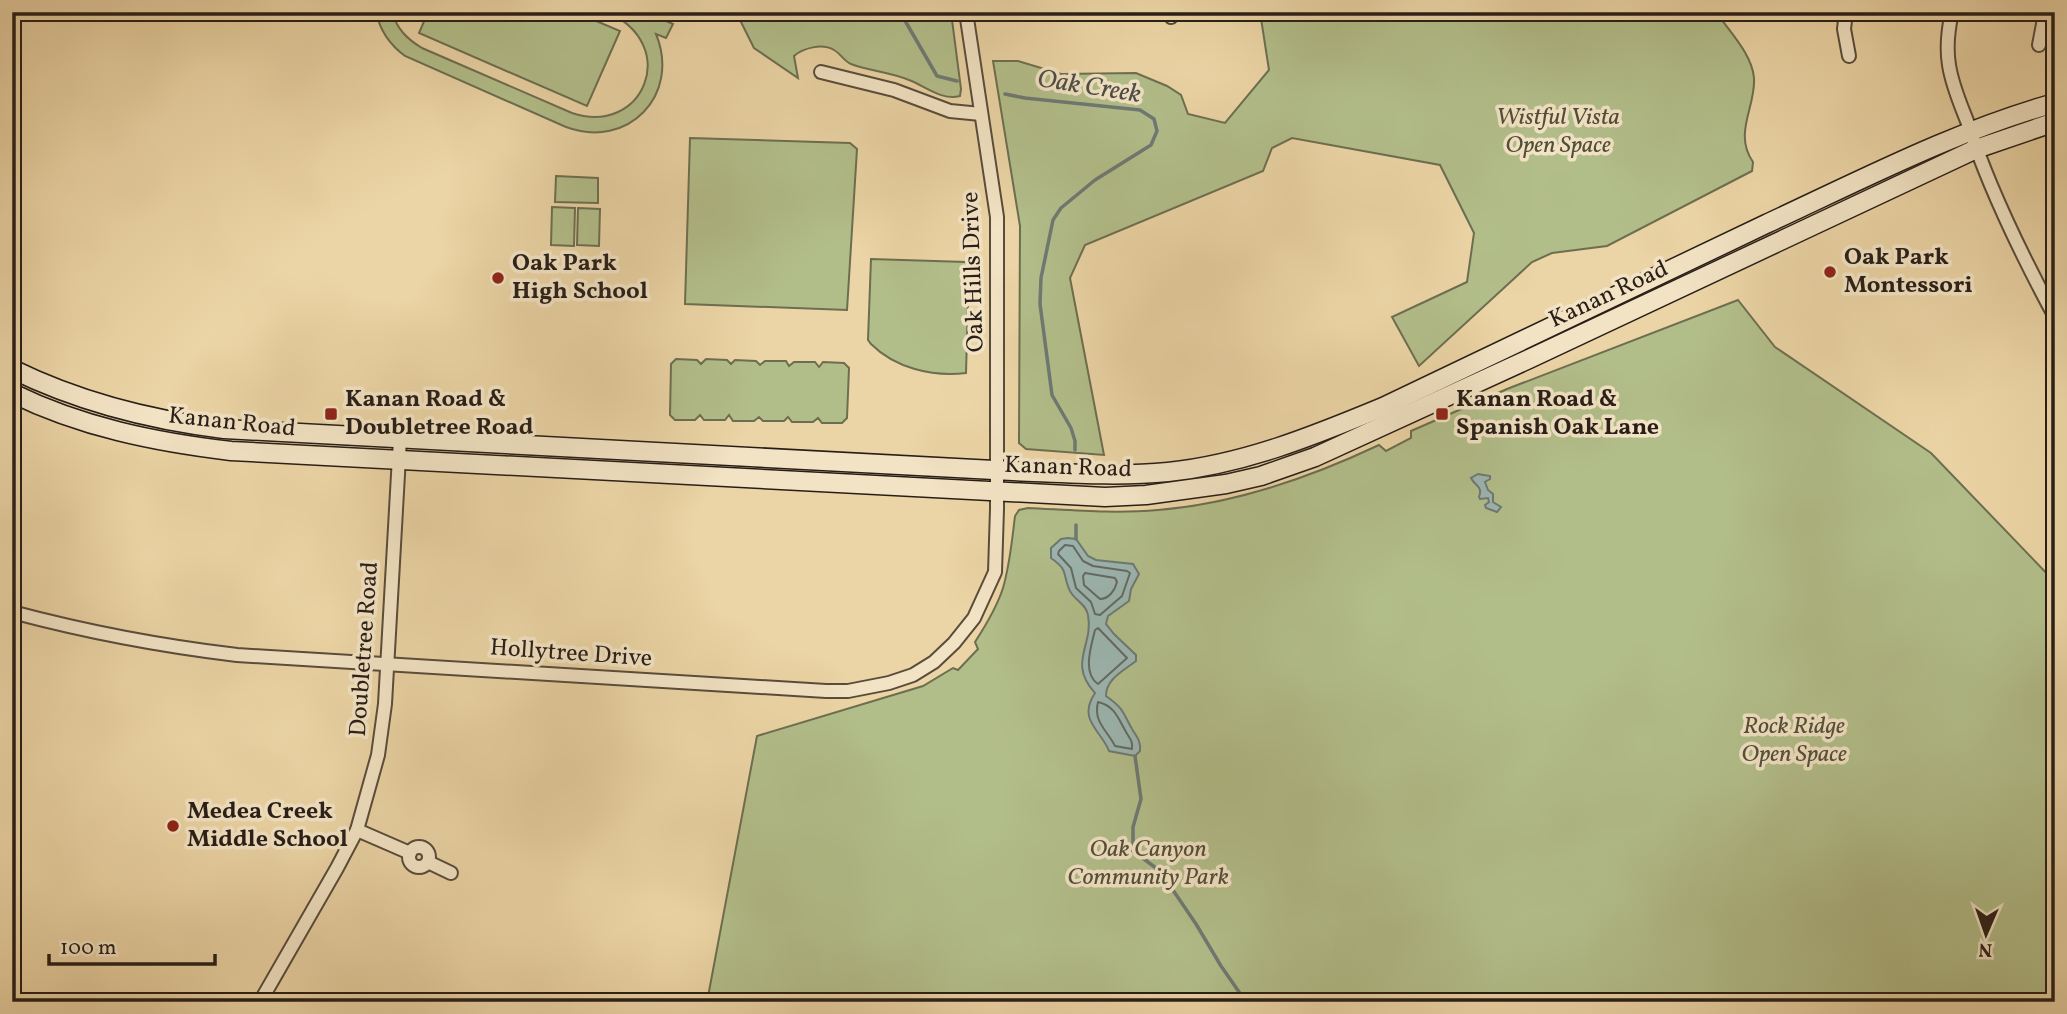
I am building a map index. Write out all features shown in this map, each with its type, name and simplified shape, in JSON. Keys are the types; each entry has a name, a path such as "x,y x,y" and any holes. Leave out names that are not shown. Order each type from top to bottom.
{"main road":[{"name":"Kanan Road","path":"12,393 58,414 91,425 177,444 231,451 1105,496 1190,491 1290,467 1391,424 1973,140 2024,111 2055,103"},
{"name":"Kanan Road","path":"12,369 74,396 142,416 224,429 1105,475 1170,472 1223,463 1292,443 1382,407 1844,188 1973,140 2055,122"},
{"path":"12,382 58,401 74,396"}],"street":[{"name":"Oak Hills Drive","path":"966,12 997,217 997,490"},
{"path":"1846,12 1844,29 1849,56"},
{"path":"1952,12 1948,29 1949,66 1955,91 2017,243 2055,317"},
{"path":"2039,45 2045,19 2052,12"},
{"path":"821,72 894,90 950,111 981,114"},
{"name":"Doubletree Road","path":"260,1002 357,830 377,755 384,712 400,439"},
{"name":"Hollytree Drive","path":"12,612 107,635 177,648 237,655 848,691 913,675 934,662 974,618 995,572 997,490"},
{"path":"357,830 410,853 414,848 424,848 429,852 428,862 451,873"}],"green space":[{"path":"376,12 392,12 403,33 422,48 572,113 597,117 618,112 634,100 644,84 648,65 643,45 630,27 607,12 646,12 673,24 666,38 656,34 662,56 661,77 655,96 644,112 628,124 610,131 589,132 566,127 405,56 386,37"},
{"path":"428,12 575,12 620,31 587,106 419,33"},
{"path":"736,12 951,12 960,96 940,95 902,77 851,64 834,50 824,47 807,49 794,56 798,78 754,48"},
{"name":"Wistful Vista Open Space","path":"1260,12 1716,12 1745,52 1752,69 1754,89 1745,141 1753,162 1752,171 1607,246 1552,253 1532,262 1419,366 1392,317 1467,282 1474,233 1440,165 1292,138 1272,148 1263,171 1085,245 1070,278 1104,455 1026,449 1019,443 1020,226 993,61 1018,61 1061,74 1136,73 1181,95 1188,114 1225,123 1269,70"},
{"path":"690,138 850,143 857,149 847,310 685,304"},
{"path":"556,176 598,178 598,203 555,202"},
{"path":"552,207 575,208 574,246 551,245"},
{"path":"578,208 600,209 599,246 577,245"},
{"path":"871,259 966,262 969,266 966,373 940,374 915,369 891,359 871,344 868,340"},
{"path":"1738,300 1775,347 1931,453 2055,582 2055,1002 707,1002 757,736 923,686 953,668 958,670 978,649 975,642 1001,595 1015,516 1019,510 1158,510 1215,502 1271,488 1379,445 1386,451 1411,438 1411,431 1507,389"},
{"path":"676,359 697,360 701,364 706,359 727,360 731,364 735,360 756,361 760,365 765,361 786,361 789,366 794,362 815,362 819,367 823,362 844,363 849,368 847,418 842,423 822,423 818,418 813,422 792,422 788,417 784,421 763,421 759,417 754,421 733,421 729,415 725,420 704,420 700,415 695,420 675,420 670,415 671,364"}],"water":[{"path":"1478,474 1490,476 1485,482 1493,494 1493,502 1501,507 1497,512 1486,508 1488,498 1479,497 1479,488 1471,478"},
{"path":"1061,539 1076,539 1088,556 1096,560 1133,564 1139,574 1131,589 1129,601 1108,616 1106,624 1136,655 1136,661 1112,680 1106,696 1122,711 1138,739 1140,751 1135,756 1109,751 1089,718 1088,710 1095,693 1087,682 1082,663 1088,636 1088,615 1085,607 1071,593 1063,569 1051,558 1051,548"}],"waterway":[{"name":"Oak Creek","path":"900,12 937,76 957,81"},
{"name":"Oak Creek","path":"1005,94 1140,110 1154,119 1157,131 1151,145 1095,180 1061,208 1053,220 1041,278 1040,304 1052,395 1071,428 1075,450"},
{"name":"Oak Creek","path":"1076,525 1076,539"},
{"name":"Oak Creek","path":"1135,756 1141,799 1133,827 1133,851 1160,871 1246,1002"}],"place":[{"name":"Oak Park Montessori","path":"1830,272"},
{"name":"Oak Park High School","path":"498,278"},
{"name":"Kanan Road & Doubletree Road","path":"331,414"},
{"name":"Kanan Road & Spanish Oak Lane","path":"1442,414"},
{"name":"Medea Creek Middle School","path":"173,826"}],"park label":[{"name":"Rock Ridge Open Space","path":"1794,741"},
{"name":"Oak Canyon Community Park","path":"1148,864"}]}
